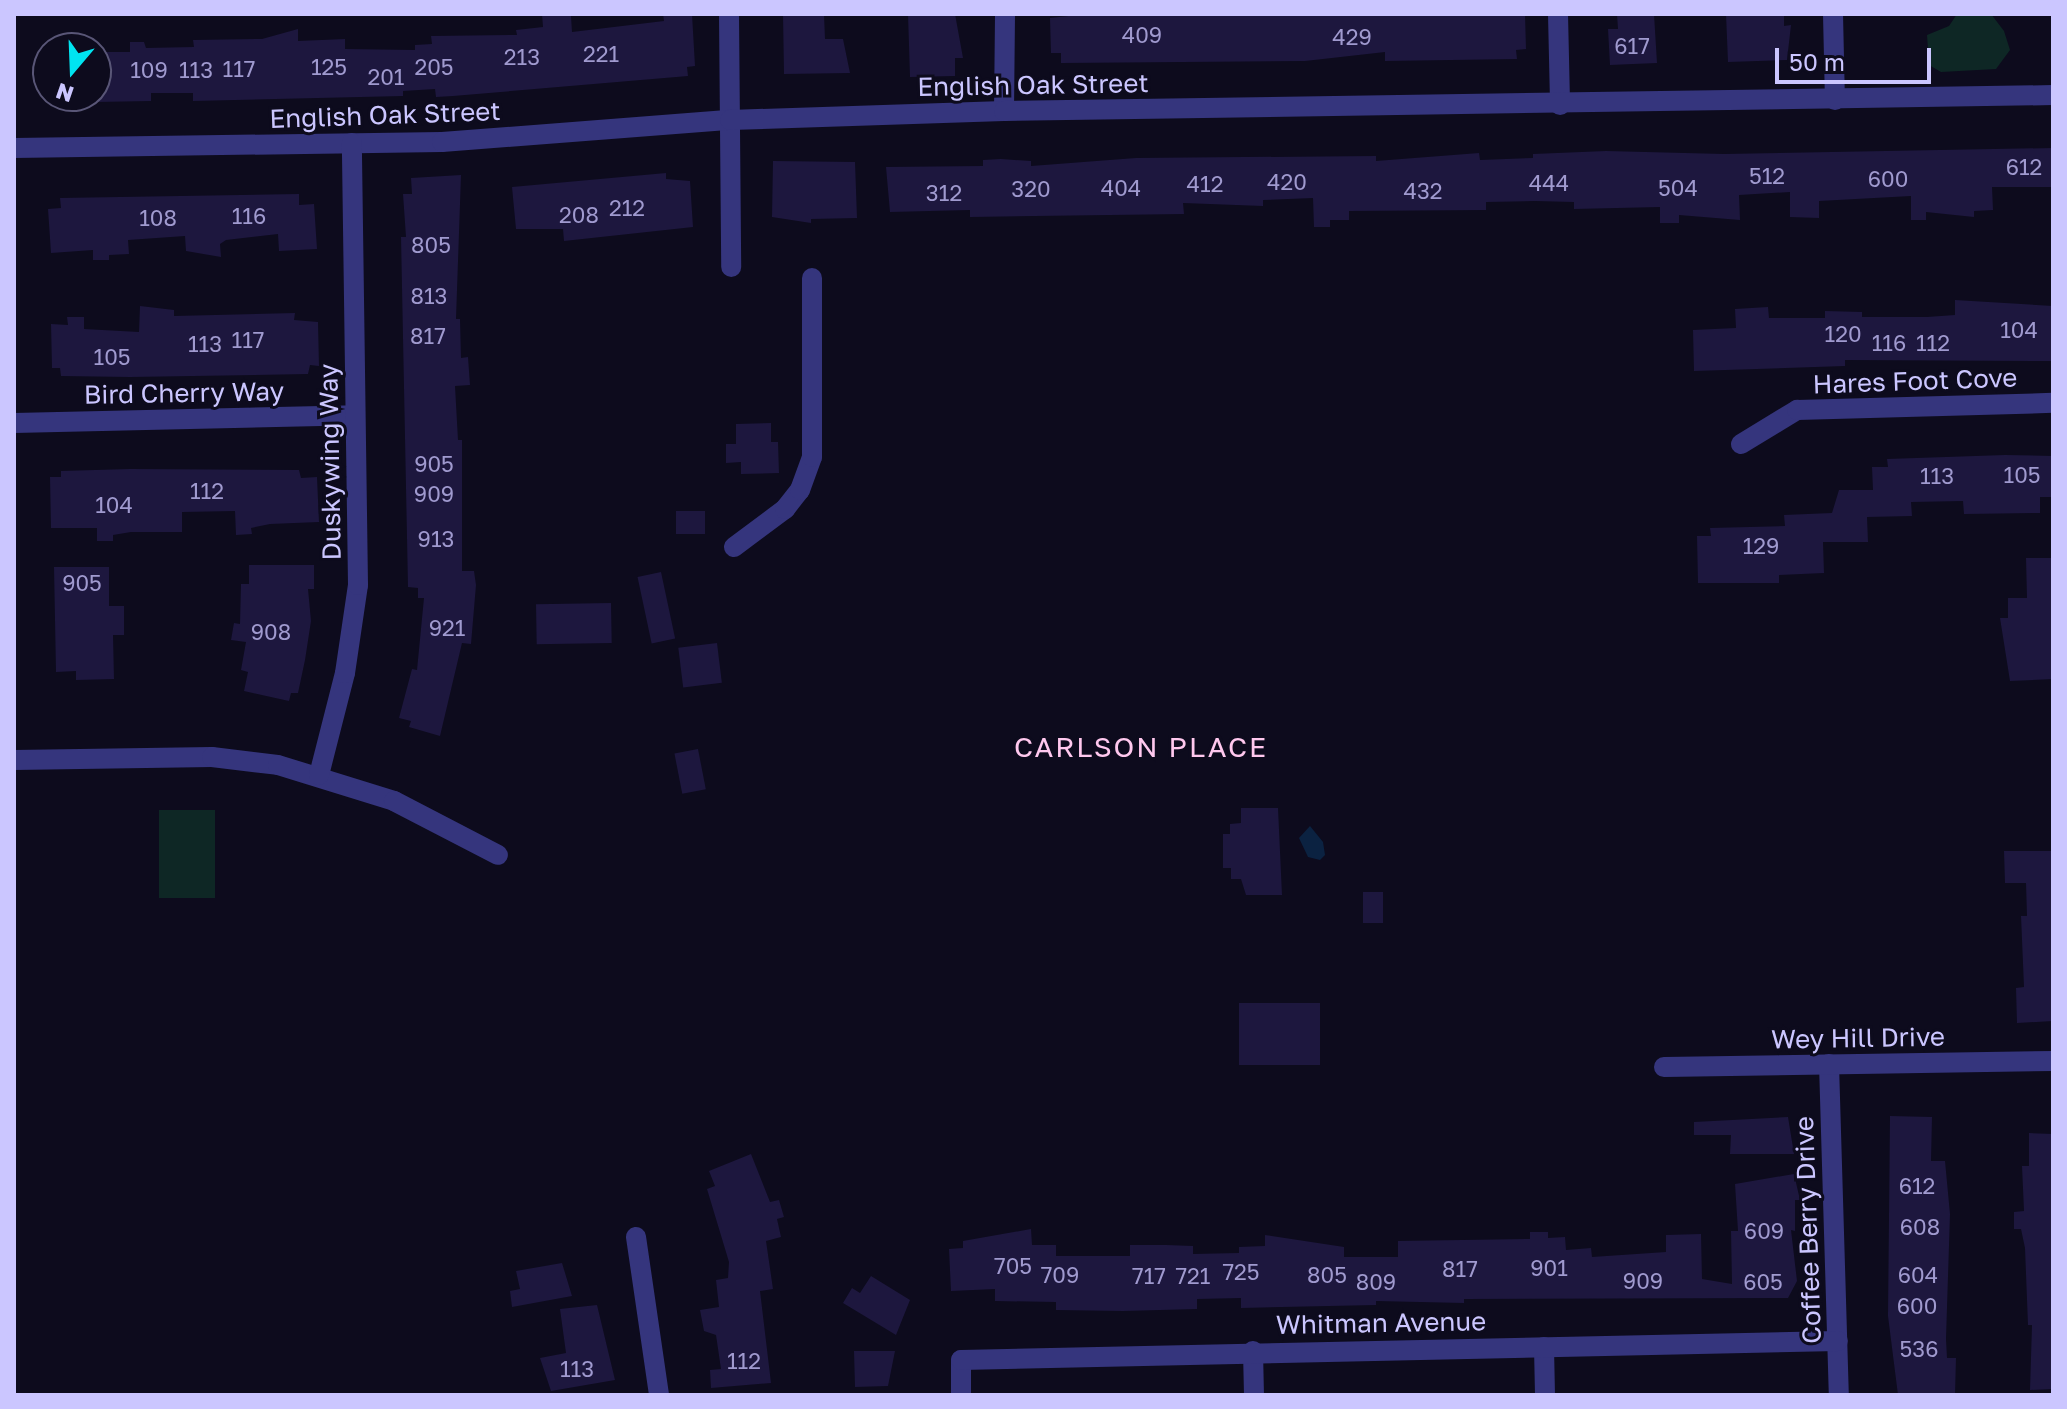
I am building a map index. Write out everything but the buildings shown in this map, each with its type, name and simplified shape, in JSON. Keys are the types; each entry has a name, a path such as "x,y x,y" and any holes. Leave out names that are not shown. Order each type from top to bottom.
{"street":[{"path":"729,14 731,267"},
{"path":"1004,111 1005,14"},
{"path":"1558,14 1560,105"},
{"path":"1833,14 1835,100"},
{"name":"English Oak Street","path":"14,148 442,142 730,120 1004,111 1560,105 2053,95"},
{"name":"Duskywing Way","path":"319,775 345,673 356,599 352,143"},
{"path":"734,547 785,509 800,490 812,457 812,278"},
{"name":"Hares Foot Cove","path":"1741,444 1797,410 2053,403"},
{"name":"Bird Cherry Way","path":"14,423 355,415"},
{"path":"14,760 212,757 319,775 394,801 498,855"},
{"name":"Wey Hill Drive","path":"1664,1067 2053,1061"},
{"name":"Coffee Berry Drive","path":"1829,1064 1839,1395"},
{"path":"636,1237 659,1395"},
{"name":"Whitman Avenue","path":"961,1395 961,1360 1253,1351 1838,1341"},
{"path":"1544,1347 1545,1395"},
{"path":"1253,1351 1254,1395"}],"green space":[{"path":"1957,14 1991,14 2004,31 2010,50 1996,69 1941,72 1929,65 1927,35 1949,26"},
{"path":"159,810 215,810 215,898 159,898"}],"water":[{"path":"1310,826 1323,842 1325,855 1320,860 1308,857 1299,838"}],"district":[{"name":"CARLSON PLACE","path":"1141,747"}]}
